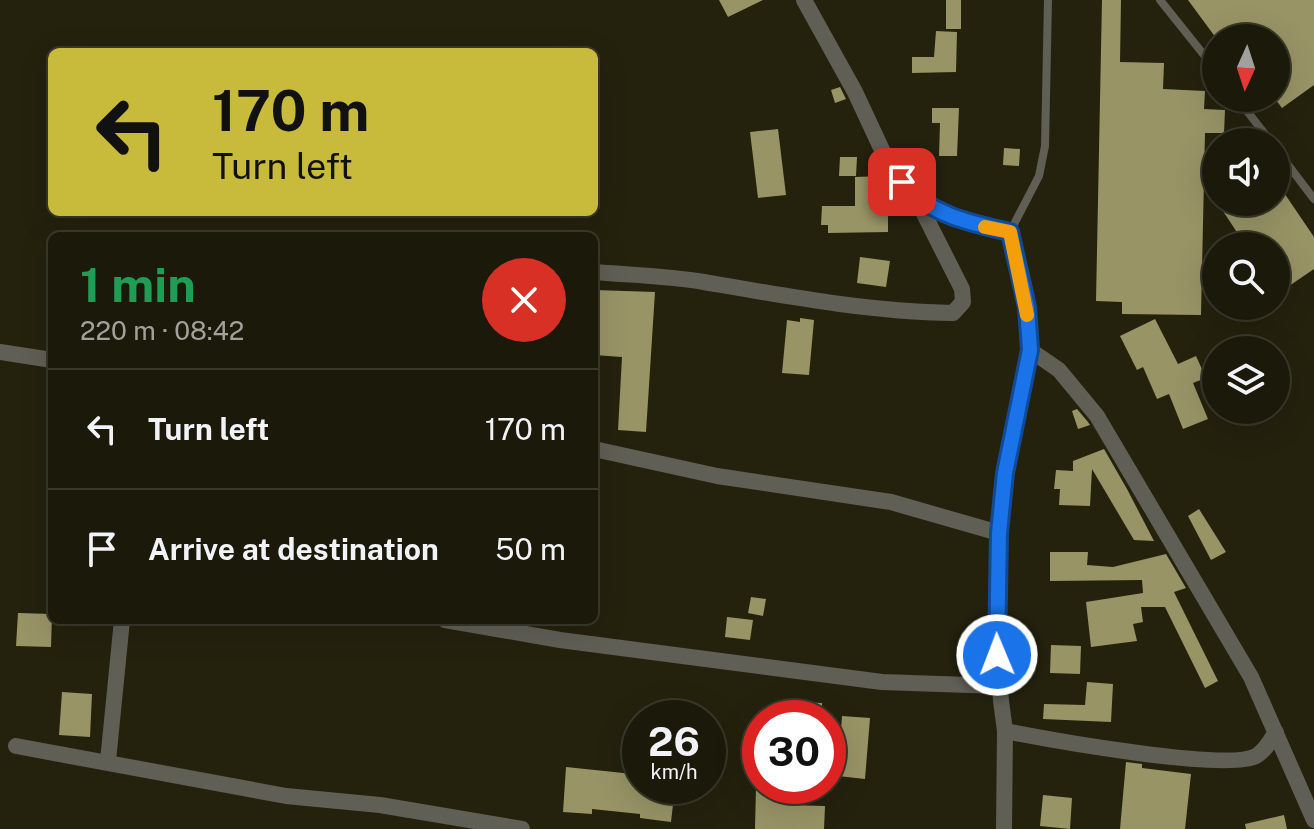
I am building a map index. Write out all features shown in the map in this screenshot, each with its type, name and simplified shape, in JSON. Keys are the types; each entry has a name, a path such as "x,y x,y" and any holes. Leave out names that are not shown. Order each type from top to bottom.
{"street":[{"path":"598,272 702,282 754,293 923,313 953,313 963,302 962,289 916,198 889,165 855,92 804,0"},
{"path":"916,198 949,216 1010,232 1027,307 1030,350 1015,416 999,533 998,686 1005,731 1004,829"},
{"path":"1030,350 1059,370 1097,416 1251,677 1314,820"},
{"path":"0,352 48,359"},
{"path":"598,450 717,476 891,502 999,533"},
{"path":"108,761 122,624"},
{"path":"468,624 560,640 882,682 998,686"},
{"path":"1005,731 1162,756 1235,760 1256,756 1276,732"},
{"path":"16,746 286,796 380,805 522,829"}],"lane":[{"path":"1010,232 1039,176 1045,146 1048,0"},
{"path":"1160,0 1202,52"},
{"path":"1248,112 1260,128"},
{"path":"1290,167 1314,199"}],"building":[{"path":"719,0 763,0 728,17"},
{"path":"946,0 961,0 961,29 946,29"},
{"path":"1102,0 1121,0 1120,62 1164,63 1163,89 1202,91 1202,112 1225,112 1224,128 1202,128 1201,315 1122,314 1122,302 1096,301"},
{"path":"1188,0 1314,0 1314,85 1290,102 1290,24 1206,24"},
{"path":"936,31 957,32 956,72 912,73 912,57 934,57"},
{"path":"840,87 846,99 835,103 831,90"},
{"path":"932,108 959,108 957,156 939,156 940,123 932,123"},
{"path":"778,129 786,195 758,198 750,132"},
{"path":"1004,148 1020,149 1019,166 1003,165"},
{"path":"840,157 857,157 856,176 839,176"},
{"path":"884,176 895,190 895,198 888,198 888,232 828,233 828,225 821,225 822,206 855,206 855,177"},
{"path":"1290,202 1314,237 1314,269 1290,285 1290,232 1237,232 1226,216 1290,216"},
{"path":"860,257 890,261 886,287 857,283"},
{"path":"598,290 655,292 646,432 618,430 622,357 598,355"},
{"path":"800,318 814,320 809,375 782,373 787,320 800,322"},
{"path":"1155,319 1178,364 1196,356 1202,369 1202,380 1193,383 1202,405 1202,421 1183,429 1169,394 1157,399 1143,367 1137,370 1120,336"},
{"path":"1077,409 1090,425 1078,429 1072,411"},
{"path":"1104,449 1154,541 1134,540 1092,469 1090,506 1059,505 1060,489 1054,489 1056,470 1073,471 1073,461"},
{"path":"1199,509 1226,552 1211,560 1188,516"},
{"path":"1050,552 1088,552 1087,565 1113,567 1166,554 1186,588 1174,592 1218,681 1205,688 1165,607 1141,607 1143,622 1133,624 1137,641 1091,647 1086,602 1143,593 1142,580 1050,581"},
{"path":"751,597 766,599 763,616 748,613"},
{"path":"18,613 48,614 48,624 52,624 51,647 16,646"},
{"path":"727,617 753,620 750,640 725,637"},
{"path":"1051,645 1081,646 1080,674 1050,673"},
{"path":"1087,682 1113,684 1111,722 1043,719 1044,704 1085,705"},
{"path":"62,692 92,694 90,737 59,735"},
{"path":"846,716 870,718 865,779 846,777"},
{"path":"1126,762 1142,764 1142,768 1191,774 1185,829 1120,829"},
{"path":"566,767 622,773 622,804 673,804 671,822 640,818 640,814 592,809 592,814 563,812"},
{"path":"1043,795 1072,798 1070,829 1040,826"},
{"path":"756,804 825,806 824,829 755,829"},
{"path":"1284,815 1287,829 1246,829 1245,824"}],"slow traffic":[{"path":"985,227 1010,232 1027,315"}],"route":[{"path":"902,182 916,198 949,216 1010,232 1027,307 1030,350 1017,402 999,533 997,655"}]}
